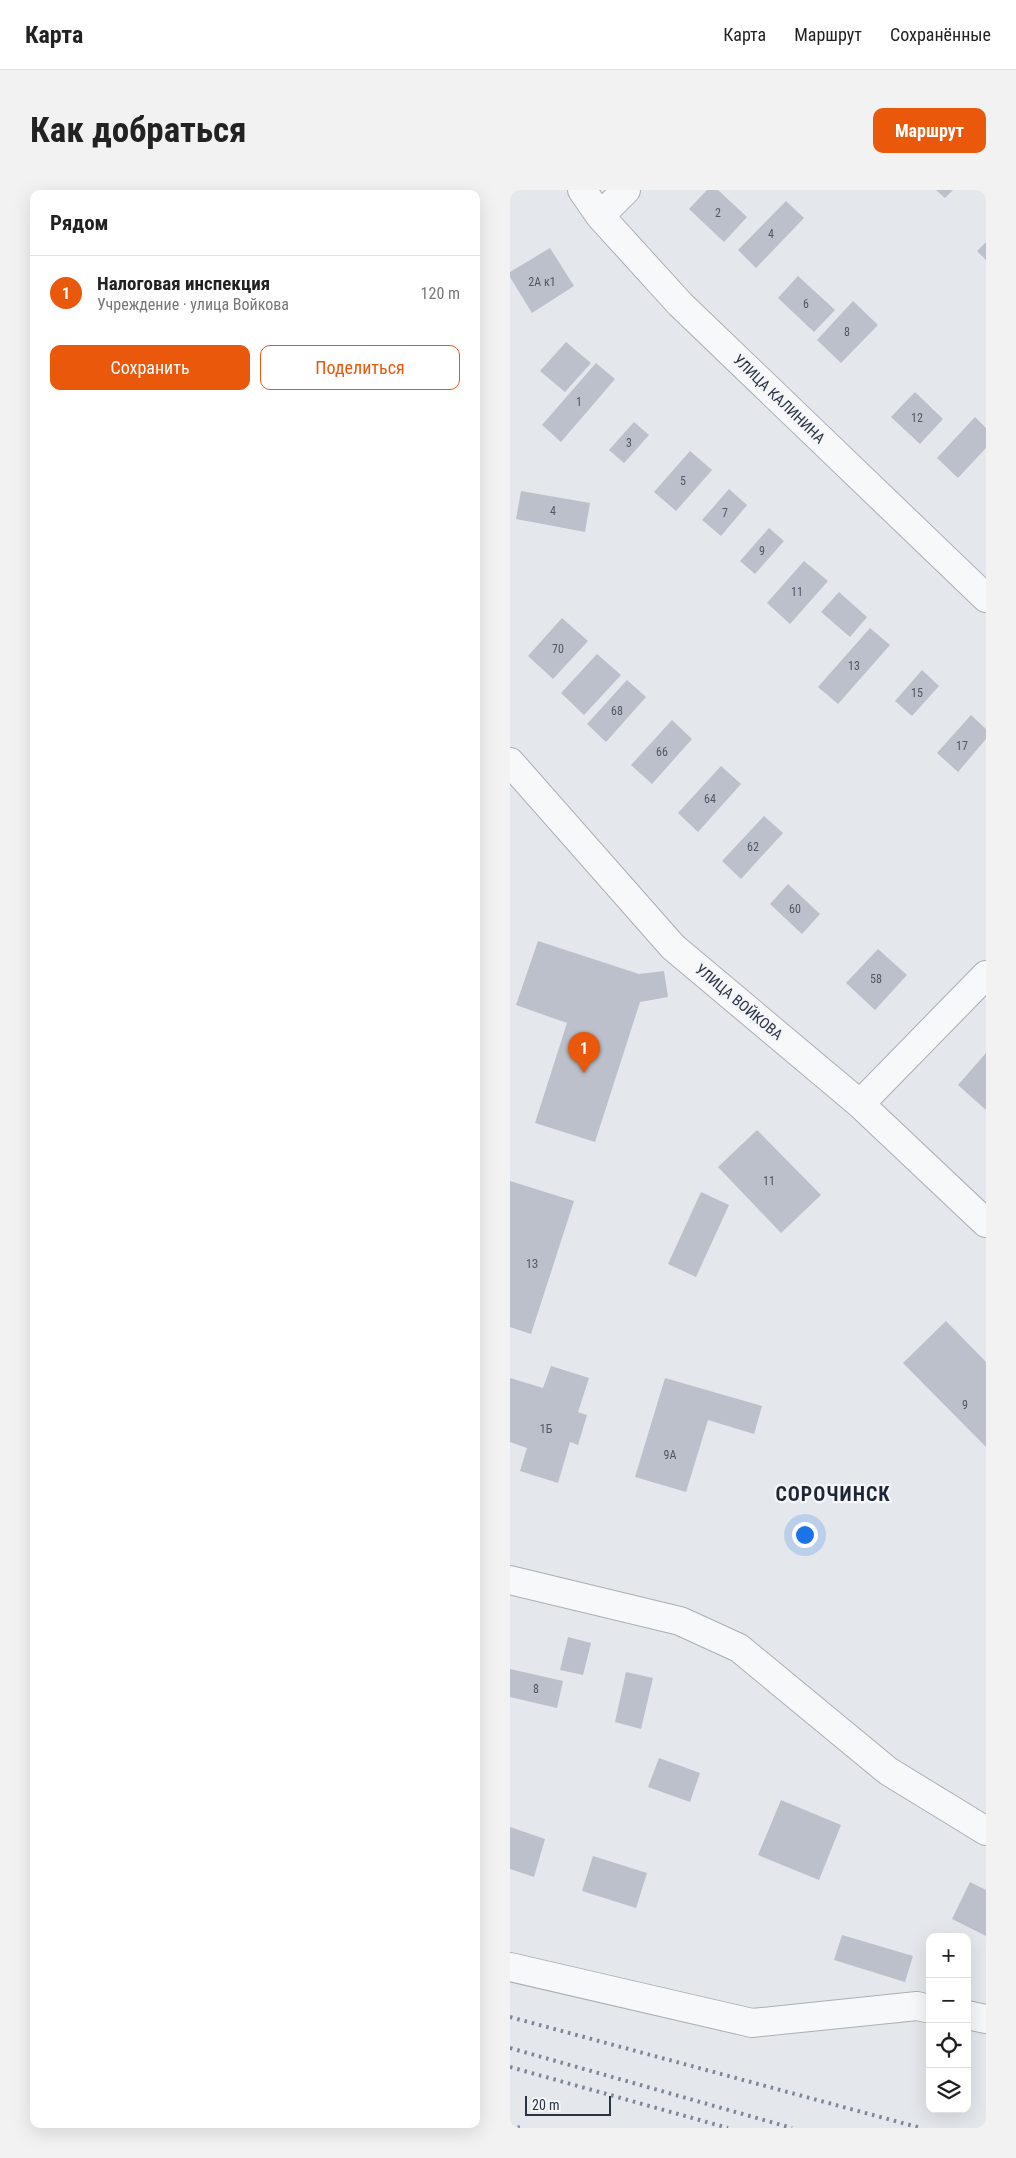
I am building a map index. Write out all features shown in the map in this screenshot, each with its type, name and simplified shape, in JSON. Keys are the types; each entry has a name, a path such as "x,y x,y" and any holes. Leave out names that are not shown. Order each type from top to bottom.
{"street":[{"name":"УЛИЦА КАЛИНИНА","path":"582,190 600,216 680,304 986,598"},
{"path":"600,216 626,190"},
{"name":"УЛИЦА ВОЙКОВА","path":"510,762 673,947 860,1104 986,1223"},
{"path":"860,1104 986,975"},
{"path":"510,1580 680,1621 739,1648 888,1771 986,1831"},
{"path":"510,1967 752,2023 917,2006 926,2007"},
{"path":"971,2016 986,2019"}],"building":[{"path":"707,190 718,190 747,217 724,242 689,209"},
{"path":"936,190 953,190 945,198"},
{"path":"786,201 804,218 756,268 738,250"},
{"path":"986,242 986,260 977,251"},
{"path":"550,248 574,286 532,313 510,277 510,272"},
{"path":"798,276 835,310 814,332 778,298"},
{"path":"853,301 878,325 841,363 817,340"},
{"path":"566,342 591,363 565,392 540,371"},
{"path":"596,363 615,379 561,442 542,425"},
{"path":"915,392 943,419 920,444 891,417"},
{"path":"975,417 986,428 986,448 958,478 937,458"},
{"path":"634,422 649,435 624,463 609,450"},
{"path":"690,451 712,470 676,511 654,492"},
{"path":"729,489 747,505 721,536 702,520"},
{"path":"521,491 590,503 585,532 516,519"},
{"path":"769,528 784,541 755,574 740,561"},
{"path":"804,561 828,581 790,624 767,603"},
{"path":"839,592 867,617 850,637 821,612"},
{"path":"562,618 588,641 553,679 528,656"},
{"path":"870,628 890,645 838,704 818,687"},
{"path":"597,654 621,675 584,715 561,693"},
{"path":"922,670 939,686 912,716 895,701"},
{"path":"627,680 646,697 606,742 587,724"},
{"path":"971,715 986,729 986,739 958,772 937,753"},
{"path":"672,720 692,739 652,784 631,765"},
{"path":"721,766 741,784 698,832 678,813"},
{"path":"764,816 783,833 741,879 722,861"},
{"path":"788,884 820,914 802,934 770,904"},
{"path":"538,941 639,974 664,971 668,997 640,1002 595,1142 535,1123 567,1023 516,1005"},
{"path":"878,949 907,975 875,1010 846,983"},
{"path":"986,1053 986,1110 958,1085"},
{"path":"757,1130 821,1195 781,1233 718,1167"},
{"path":"510,1181 574,1201 531,1334 510,1327"},
{"path":"701,1192 729,1205 696,1277 668,1264"},
{"path":"946,1321 986,1362 986,1447 903,1363"},
{"path":"551,1366 589,1378 578,1412 587,1415 578,1445 570,1442 558,1483 520,1471 527,1448 510,1442 510,1378 543,1388"},
{"path":"665,1378 762,1406 754,1434 708,1420 686,1492 635,1477"},
{"path":"568,1637 591,1643 583,1675 560,1670"},
{"path":"510,1669 563,1681 557,1708 510,1697"},
{"path":"626,1672 653,1678 641,1729 615,1722"},
{"path":"659,1758 700,1773 690,1802 648,1787"},
{"path":"781,1800 841,1825 819,1880 758,1855"},
{"path":"510,1827 545,1839 534,1877 510,1869"},
{"path":"593,1856 647,1873 636,1908 582,1891"},
{"path":"970,1882 986,1890 986,1936 952,1919"},
{"path":"842,1935 913,1956 905,1982 834,1960"}],"railway":[{"path":"510,2017 921,2128"},
{"path":"510,2048 792,2128"},
{"path":"510,2067 728,2128"},
{"path":"510,2126 522,2128"}],"place":[{"name":"Налоговая инспекция","path":"584,1073"}],"district":[{"name":"СОРОЧИНСК","path":"833,1494"}]}
